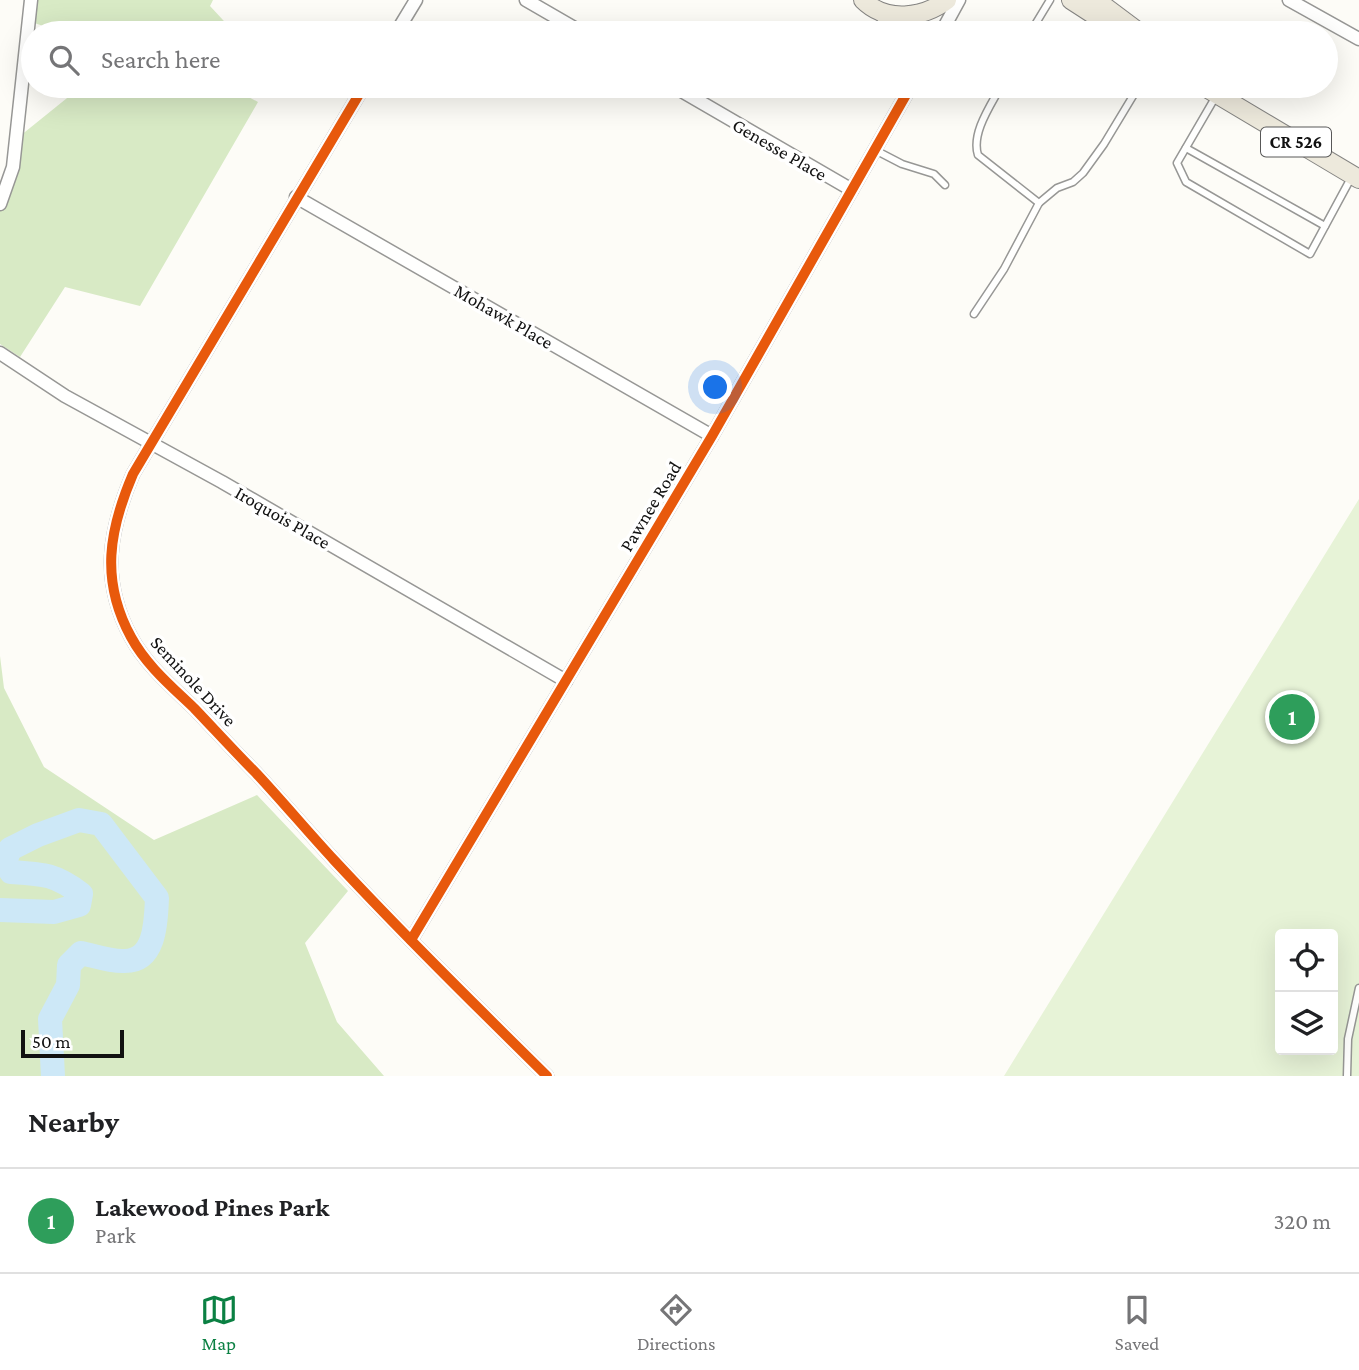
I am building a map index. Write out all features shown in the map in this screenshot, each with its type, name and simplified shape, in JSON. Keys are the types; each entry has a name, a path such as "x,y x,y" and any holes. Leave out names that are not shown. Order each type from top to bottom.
{"main road":[{"path":"863,0 894,21"},
{"path":"884,14 926,12 947,0"},
{"path":"1070,0 1103,21"},
{"path":"1096,0 1124,21"},
{"name":"CR 526","path":"1223,98 1356,177"}],"street":[{"path":"29,21 31,0"},
{"path":"403,21 416,0"},
{"path":"526,0 562,21"},
{"path":"948,21 959,0"},
{"path":"1289,0 1327,21"},
{"path":"1338,27 1359,39"},
{"path":"0,204 13,167 21,93"},
{"name":"Seminole Drive","path":"357,98 133,474 113,529 111,580 131,637 152,667 278,796 333,859 411,940 547,1076"},
{"name":"Genesse Place","path":"694,98 852,190"},
{"name":"Pawnee Road","path":"411,940 712,436 904,98"},
{"name":"Mohawk Place","path":"296,197 712,436"},
{"name":"Iroquois Place","path":"0,353 65,396 566,681"}],"lane":[{"path":"1037,21 1050,0"},
{"path":"995,98 978,134 978,155 1038,203"},
{"path":"974,314 1004,269 1038,203 1083,173 1132,98"},
{"path":"1205,98 1186,148 1177,163 1186,182 1310,254 1356,177"},
{"path":"1186,148 1325,226"},
{"path":"875,150 902,164 934,174 945,185"},
{"path":"1348,1076 1348,1040 1359,988"}],"green space":[{"path":"30,0 213,0 210,6 224,21 28,21"},
{"path":"67,98 250,98 258,102 140,306 65,287 20,357 0,344 0,194 20,136"},
{"path":"1359,499 1359,1076 1004,1076"},
{"path":"0,656 4,688 44,767 154,840 257,795 348,891 305,943 337,1022 384,1076 0,1076"}],"waterway":[{"path":"0,910 54,912 79,905 81,894 64,882 40,875 11,872 5,862 10,849 79,820 101,824 157,898 155,928 143,954 135,959 120,961 81,953 69,965 68,985 50,1019 53,1076"}],"cycle path":[{"path":"357,98 133,474 118,515 111,555 115,595 131,637 151,666 256,773 386,915 547,1076"},
{"path":"411,940 712,436 904,98"}],"place":[{"name":"Lakewood Pines Park","path":"1292,717"}]}
